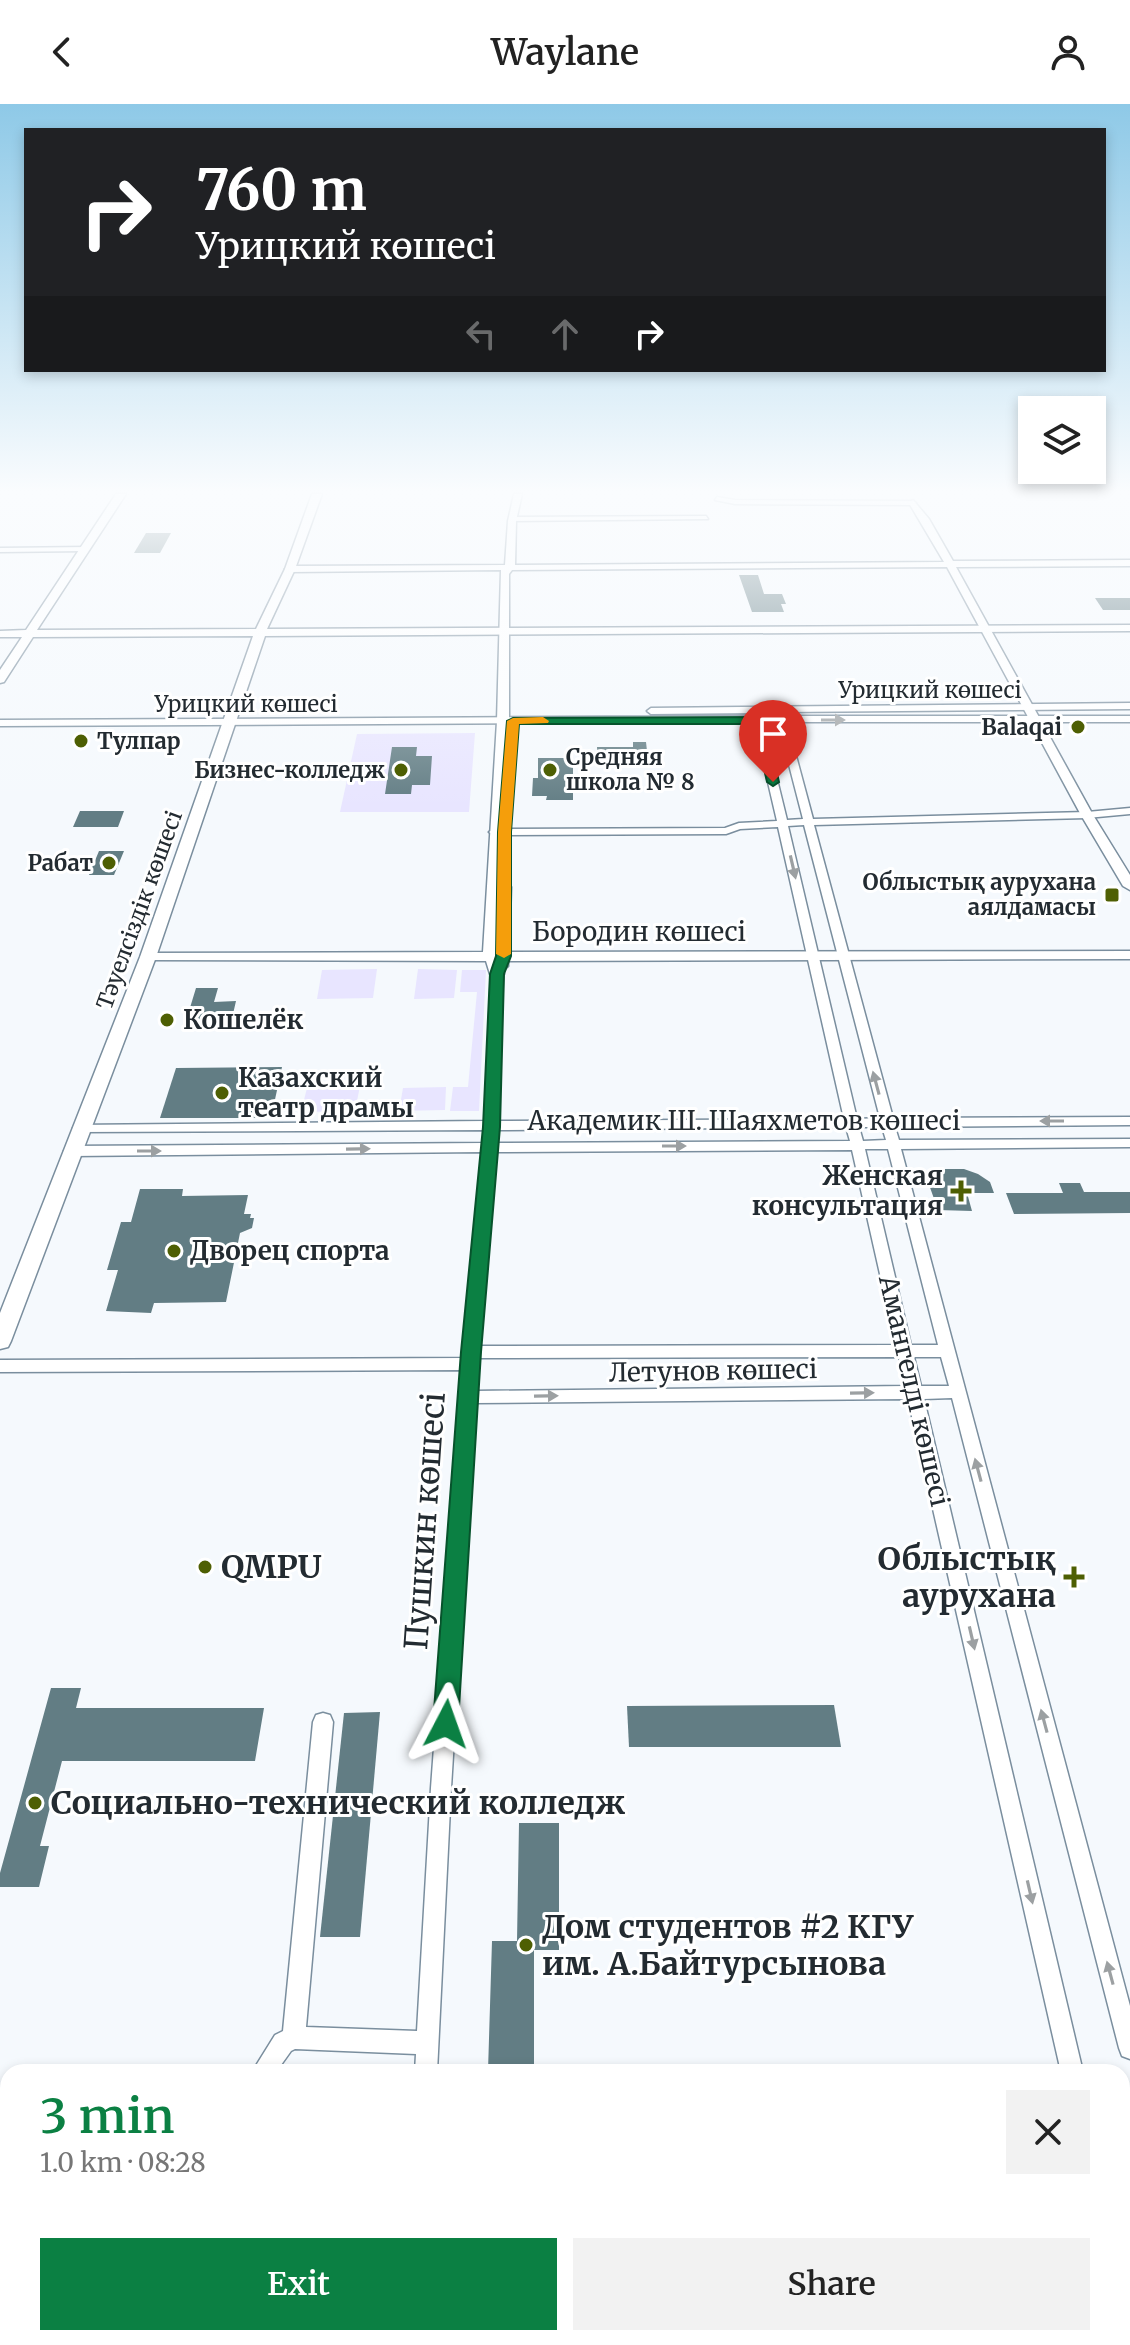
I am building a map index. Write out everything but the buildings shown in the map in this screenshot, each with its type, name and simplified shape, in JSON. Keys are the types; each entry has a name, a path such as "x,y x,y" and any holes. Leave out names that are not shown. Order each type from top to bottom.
{"main road":[{"path":"0,679 54,599"},
{"name":"Тәуелсіздік көшесі","path":"0,1341 148,957 228,722 260,633 276,599"},
{"path":"0,634 1130,628"}],"street":[{"name":"Пушкин көшесі","path":"427,2064 441,1788 468,1397 490,1146 509,599"},
{"path":"967,599 1087,815 1130,886"},
{"name":"Урицкий көшесі","path":"780,715 1130,706"},
{"name":"Урицкий көшесі","path":"0,723 757,715 1130,719"},
{"name":"Амангелді көшесі","path":"757,715 1070,2064"},
{"name":"Амангелді көшесі","path":"780,715 1130,2048"},
{"path":"499,832 726,831 739,826 808,822 1087,815 1130,811"},
{"path":"1107,814 1130,817"},
{"name":"Бородин көшесі","path":"148,957 1130,955"},
{"name":"Академик Ш. Шаяхметов көшесі","path":"80,1128 1130,1121"},
{"path":"637,1124 638,1146"},
{"path":"280,1150 283,1126"},
{"name":"Академик Ш. Шаяхметов көшесі","path":"71,1151 1130,1143"},
{"name":"Летунов көшесі","path":"0,1366 947,1351"},
{"name":"Летунов көшесі","path":"468,1397 958,1392"},
{"path":"294,2038 323,1722"},
{"path":"269,2064 283,2043 294,2038 429,2043"}],"shaded area":[{"path":"475,733 469,812 340,812 357,734"},
{"path":"377,969 373,998 317,999 322,970"},
{"path":"418,969 457,970 454,998 414,999"},
{"path":"462,970 486,970 479,1111 450,1111 453,1087 468,1087 477,992 460,992"},
{"path":"360,1086 355,1111 301,1112 307,1088"},
{"path":"446,1087 445,1110 399,1111 403,1088"}],"slow traffic":[{"path":"504,954 504,832 513,721 543,721"}],"place":[{"name":"Balaqai","path":"1078,727"},
{"name":"Тулпар","path":"81,741"},
{"name":"Бизнес-колледж","path":"401,770"},
{"name":"Средняя школа № 8","path":"550,770"},
{"name":"Рабат","path":"109,863"},
{"name":"Облыстық аурухана аялдамасы","path":"1112,895"},
{"name":"Кошелёк","path":"167,1020"},
{"name":"Казахский театр драмы","path":"222,1093"},
{"name":"Женская консультация","path":"961,1191"},
{"name":"Дворец спорта","path":"174,1251"},
{"name":"QMPU","path":"205,1567"},
{"name":"Облыстық аурухана","path":"1074,1577"},
{"name":"Социально-технический колледж","path":"35,1803"},
{"name":"Дом студентов #2 КГУ им. А.Байтурсынова","path":"526,1945"}],"route":[{"path":"446,1724 471,1352 491,1127 497,974 503,956 504,832 513,721 759,720 773,782"}]}
